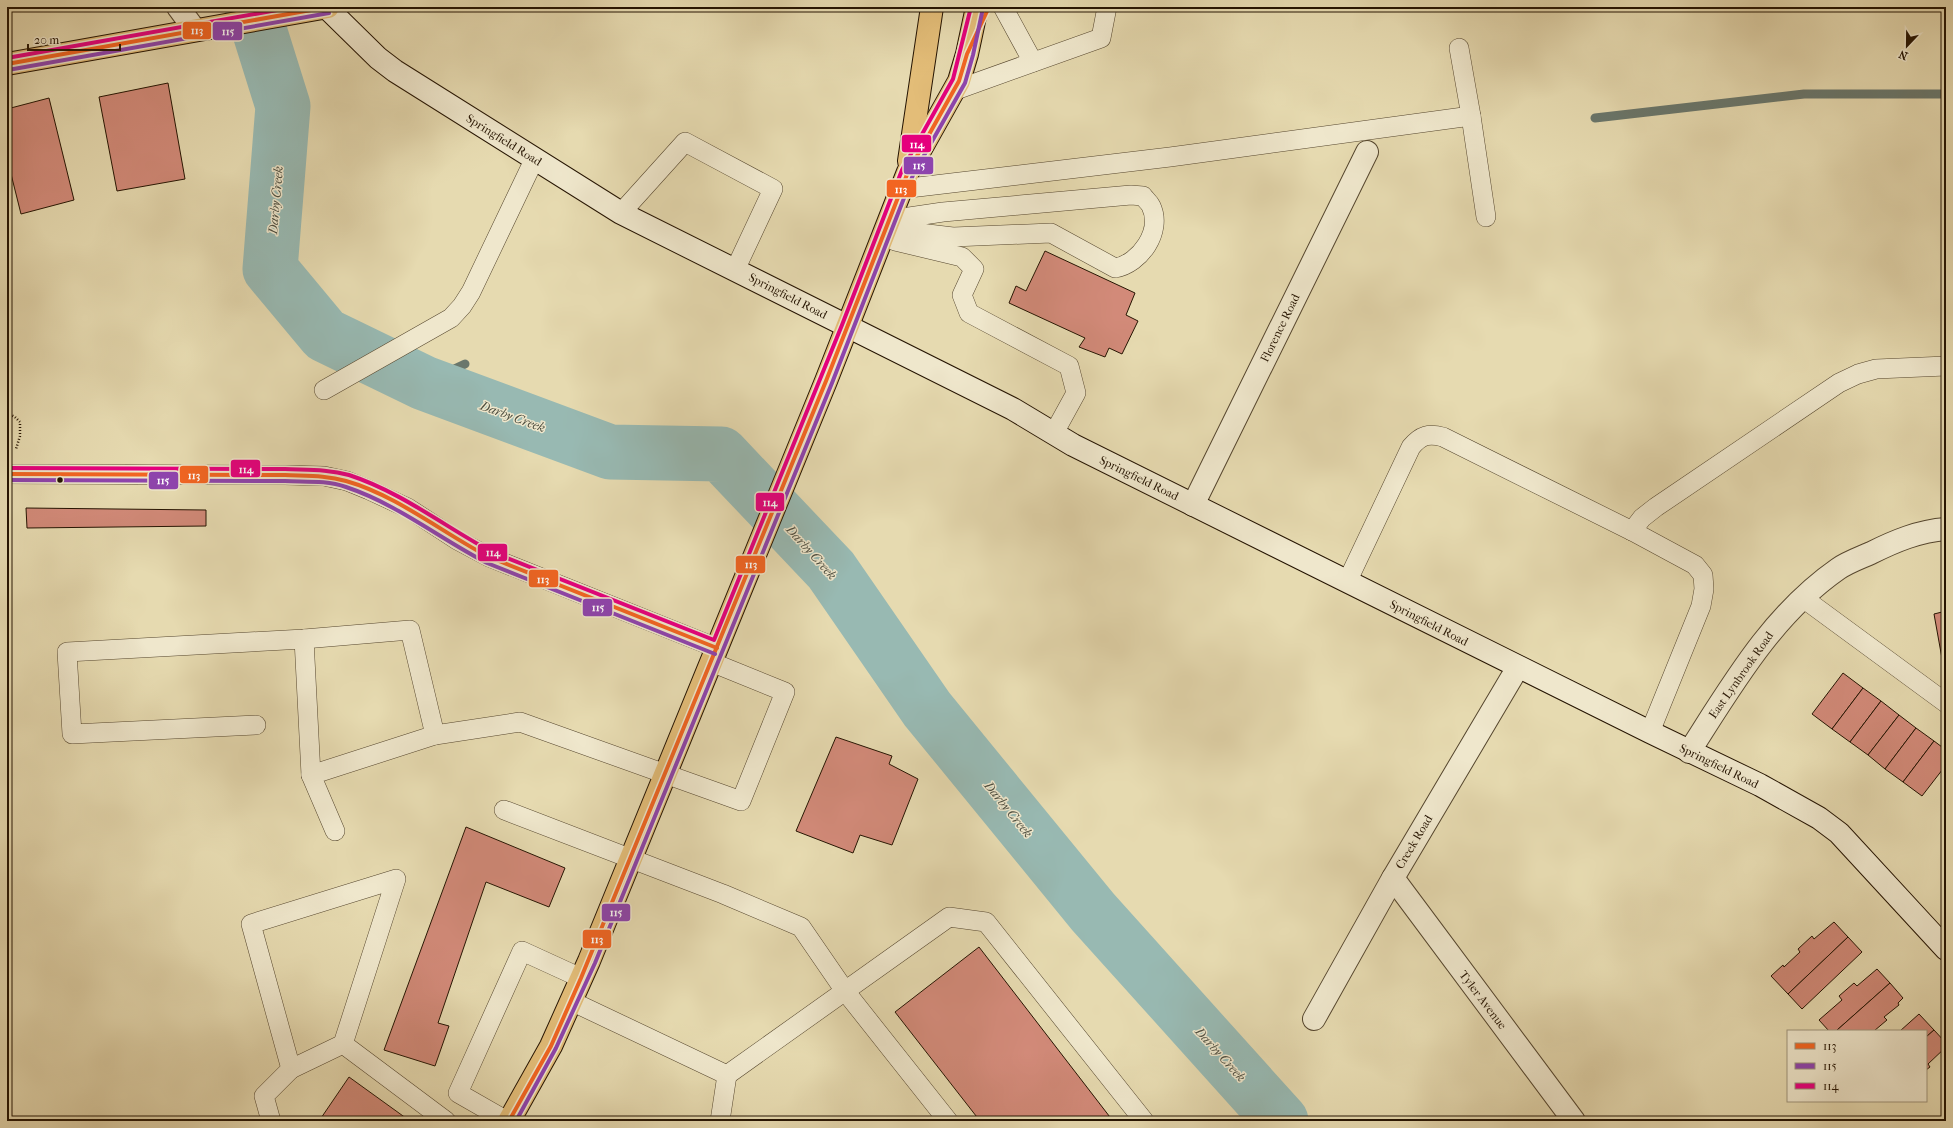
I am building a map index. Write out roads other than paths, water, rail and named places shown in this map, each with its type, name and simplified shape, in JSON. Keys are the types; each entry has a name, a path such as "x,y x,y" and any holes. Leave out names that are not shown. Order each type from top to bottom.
{"main road":[{"path":"7,64 326,7"},
{"path":"905,181 932,7"},
{"path":"968,54 977,7"},
{"path":"508,1121 551,1046 581,978 666,774 848,327 905,181 959,81 968,54 989,7"}],"street":[{"path":"178,7 195,30"},
{"path":"195,30 198,7"},
{"name":"Springfield Road","path":"326,7 378,58 395,71 534,160 621,213 1013,408 1073,445 1689,752 1773,792 1819,818 1840,833 1946,949"},
{"name":"Florence Road","path":"1193,504 1368,152"},
{"name":"East Lynbrook Road","path":"1689,752 1762,642 1787,613 1803,598 1840,568 1853,561 1899,539 1946,528"},
{"name":"Creek Road","path":"1314,1019 1393,878 1518,667"},
{"name":"Tyler Avenue","path":"1393,878 1574,1121"}],"lane":[{"path":"1003,7 1033,62"},
{"path":"954,91 1101,38 1107,7"},
{"path":"1459,48 1486,217"},
{"path":"905,181 1170,156 1471,116"},
{"path":"621,213 685,142 773,189 735,270"},
{"path":"324,390 451,318 462,306 471,292 534,160"},
{"path":"1131,195 1142,196 1150,205 1154,216 1153,235 1139,255 1126,266 1115,268 1051,233 953,237 886,229 943,212 1131,195"},
{"path":"886,229 962,258 974,269 962,295 969,312 1069,366 1076,393 1054,433"},
{"path":"1632,531 1642,518 1656,507 1839,383 1858,374 1876,369 1946,366"},
{"path":"1347,582 1412,447 1424,435 1433,434 1443,437 1632,531 1695,565 1703,575 1704,589 1701,606 1650,732"},
{"path":"8,474 316,476 347,481 408,508 457,540 488,556 714,655 784,692 741,801 520,722 435,735 311,776"},
{"path":"1803,598 1946,703"},
{"path":"256,725 72,734 67,652 304,639 410,630 435,735"},
{"path":"304,639 311,776 335,832"},
{"path":"504,810 723,894 801,928 845,991 948,1121"},
{"path":"271,1121 264,1096 291,1069 343,1044 396,879 250,924 291,1069"},
{"path":"720,1121 727,1075 949,917 986,922 1144,1121"},
{"path":"508,1121 458,1093 522,951 581,978"},
{"path":"571,1001 727,1075"},
{"path":"343,1044 446,1121"}],"waterway":[{"name":"Darby Creek","path":"252,7 283,106 270,269 325,335 424,383 610,452 721,454 831,570 927,709 1093,912 1281,1121"},
{"path":"1595,118 1804,94 1946,94"},
{"path":"424,383 465,364"}]}
